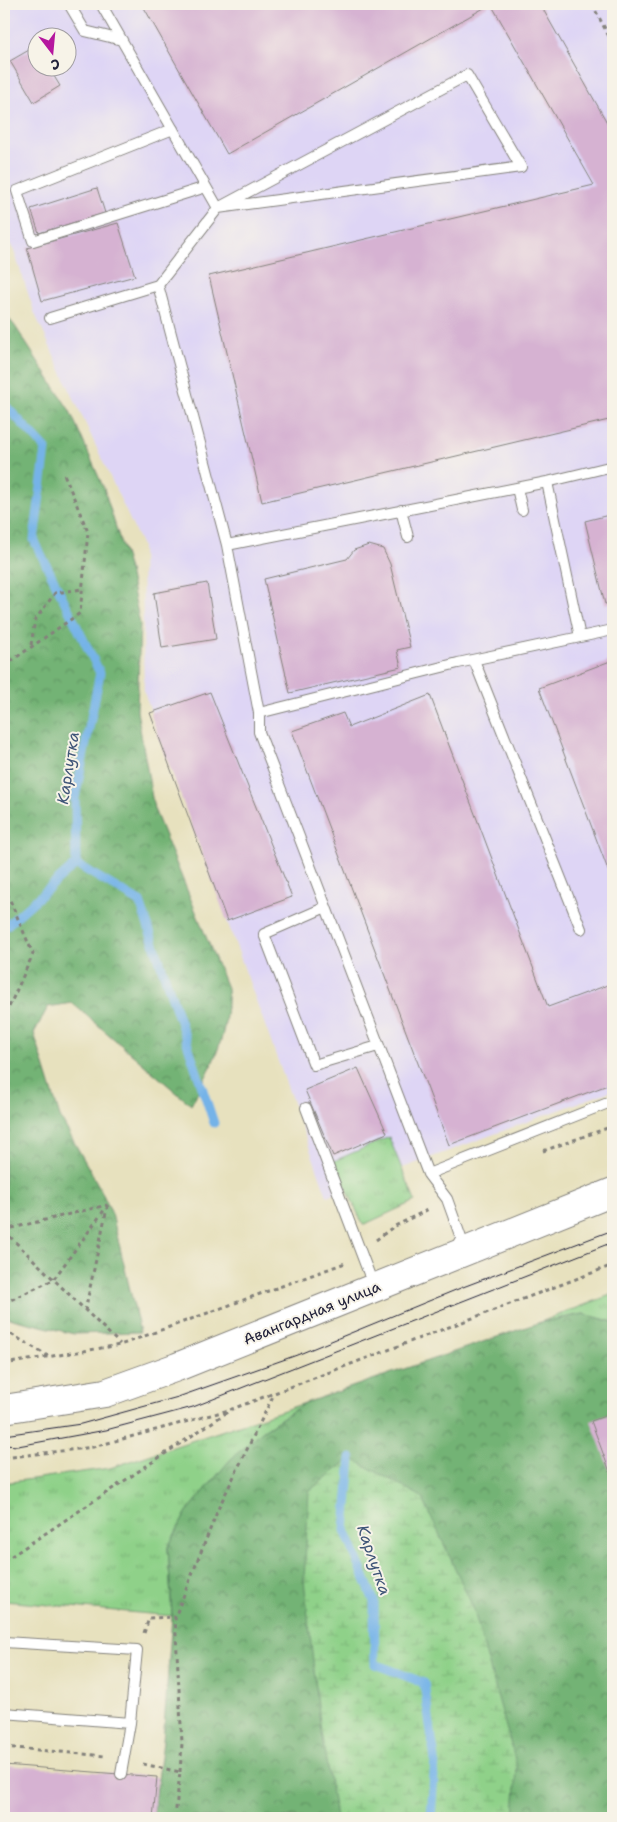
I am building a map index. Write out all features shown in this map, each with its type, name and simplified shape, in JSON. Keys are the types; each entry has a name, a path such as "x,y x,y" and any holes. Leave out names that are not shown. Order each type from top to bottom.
{"street":[{"name":"Авангардная улица","path":"4,1409 105,1393 177,1367 613,1192"}],"lane":[{"path":"70,4 85,30 122,40"},
{"path":"101,4 218,208"},
{"path":"50,318 158,285 218,208 467,75 521,167 218,208"},
{"path":"173,129 17,191 33,241 206,187"},
{"path":"158,285 227,545 259,713 259,732 428,1174 447,1199 465,1252"},
{"path":"227,545 547,482 613,466"},
{"path":"547,482 580,637"},
{"path":"517,488 522,510"},
{"path":"401,510 408,537"},
{"path":"259,713 474,660 613,630"},
{"path":"474,660 581,929"},
{"path":"326,907 264,934 314,1065 378,1046"},
{"path":"428,1174 613,1101"},
{"path":"306,1108 375,1288"},
{"path":"4,1642 137,1650 130,1723 121,1774"},
{"path":"4,1713 130,1723"}],"path":[{"path":"592,4 613,44"},
{"path":"4,666 65,621 80,613 88,532 64,474"},
{"path":"30,646 35,620 55,593 82,589"},
{"path":"4,886 33,954 4,1018"},
{"path":"540,1152 613,1126"},
{"path":"4,1364 120,1345 352,1261 392,1227 447,1199"},
{"path":"4,1231 108,1205"},
{"path":"4,1303 53,1280 108,1205"},
{"path":"85,1311 108,1205"},
{"path":"4,1231 120,1345"},
{"path":"4,1458 93,1447 232,1409 613,1264"},
{"path":"4,1330 49,1356"},
{"path":"175,1818 182,1743 175,1617 219,1507 274,1393"},
{"path":"4,1561 232,1409"},
{"path":"137,1650 149,1618 175,1617"},
{"path":"4,1747 88,1755"},
{"path":"125,1757 180,1772"}],"shaded area":[{"path":"4,4 613,4 613,1090 327,1196 144,692 142,546 35,314 14,251 4,233"}],"green space":[{"path":"4,313 15,326 70,411 104,489 128,566 140,624 137,711 154,809 227,988 225,1021 218,1049 213,1063 191,1105 72,1003 48,1007 34,1033 60,1117 101,1190 112,1214 140,1332 74,1334 4,1317"},
{"path":"389,1137 415,1201 363,1225 334,1161"},
{"path":"613,1294 613,1322 584,1314 538,1323"},
{"path":"584,1314 613,1322 613,1818 153,1818 163,1741 172,1616 168,1547 186,1513 230,1460 262,1431 305,1403 538,1323"},
{"path":"305,1403 262,1431 168,1547 172,1616 4,1601 4,1483 110,1468"},
{"path":"351,1458 422,1497 473,1607 517,1767 514,1818 336,1818 321,1732 304,1580 309,1491"}],"building":[{"path":"142,4 491,4 227,154"},
{"path":"491,4 540,4 613,133 613,419 262,502 209,276 594,185"},
{"path":"28,51 28,78 55,78 60,86 34,102 10,61"},
{"path":"97,188 105,213 39,233 31,209"},
{"path":"118,223 135,276 42,301 27,248"},
{"path":"613,514 613,602 605,604 585,521"},
{"path":"369,545 383,549 390,564 410,647 397,650 401,667 290,693 264,579 347,559 354,550"},
{"path":"207,583 216,639 162,648 154,593"},
{"path":"613,660 613,883 539,688"},
{"path":"210,692 292,897 227,921 150,713"},
{"path":"430,695 548,1007 613,983 613,1083 449,1145 292,731 343,713 349,727"},
{"path":"358,1068 387,1133 333,1156 305,1090"},
{"path":"613,1413 613,1480 591,1421"},
{"path":"4,1765 157,1777 153,1818 4,1818"}],"waterway":[{"name":"Карлутка","path":"4,404 46,449 34,540 100,673 75,798 76,864 140,902 214,1123"},
{"path":"4,928 76,864"},
{"name":"Карлутка","path":"351,1458 345,1530 374,1601 375,1664 424,1683 435,1760 431,1818"}],"tram line":[{"path":"4,1435 81,1424 178,1397 297,1355 463,1287 613,1230"},
{"path":"4,1445 18,1446 106,1430 193,1407 613,1242"}]}
